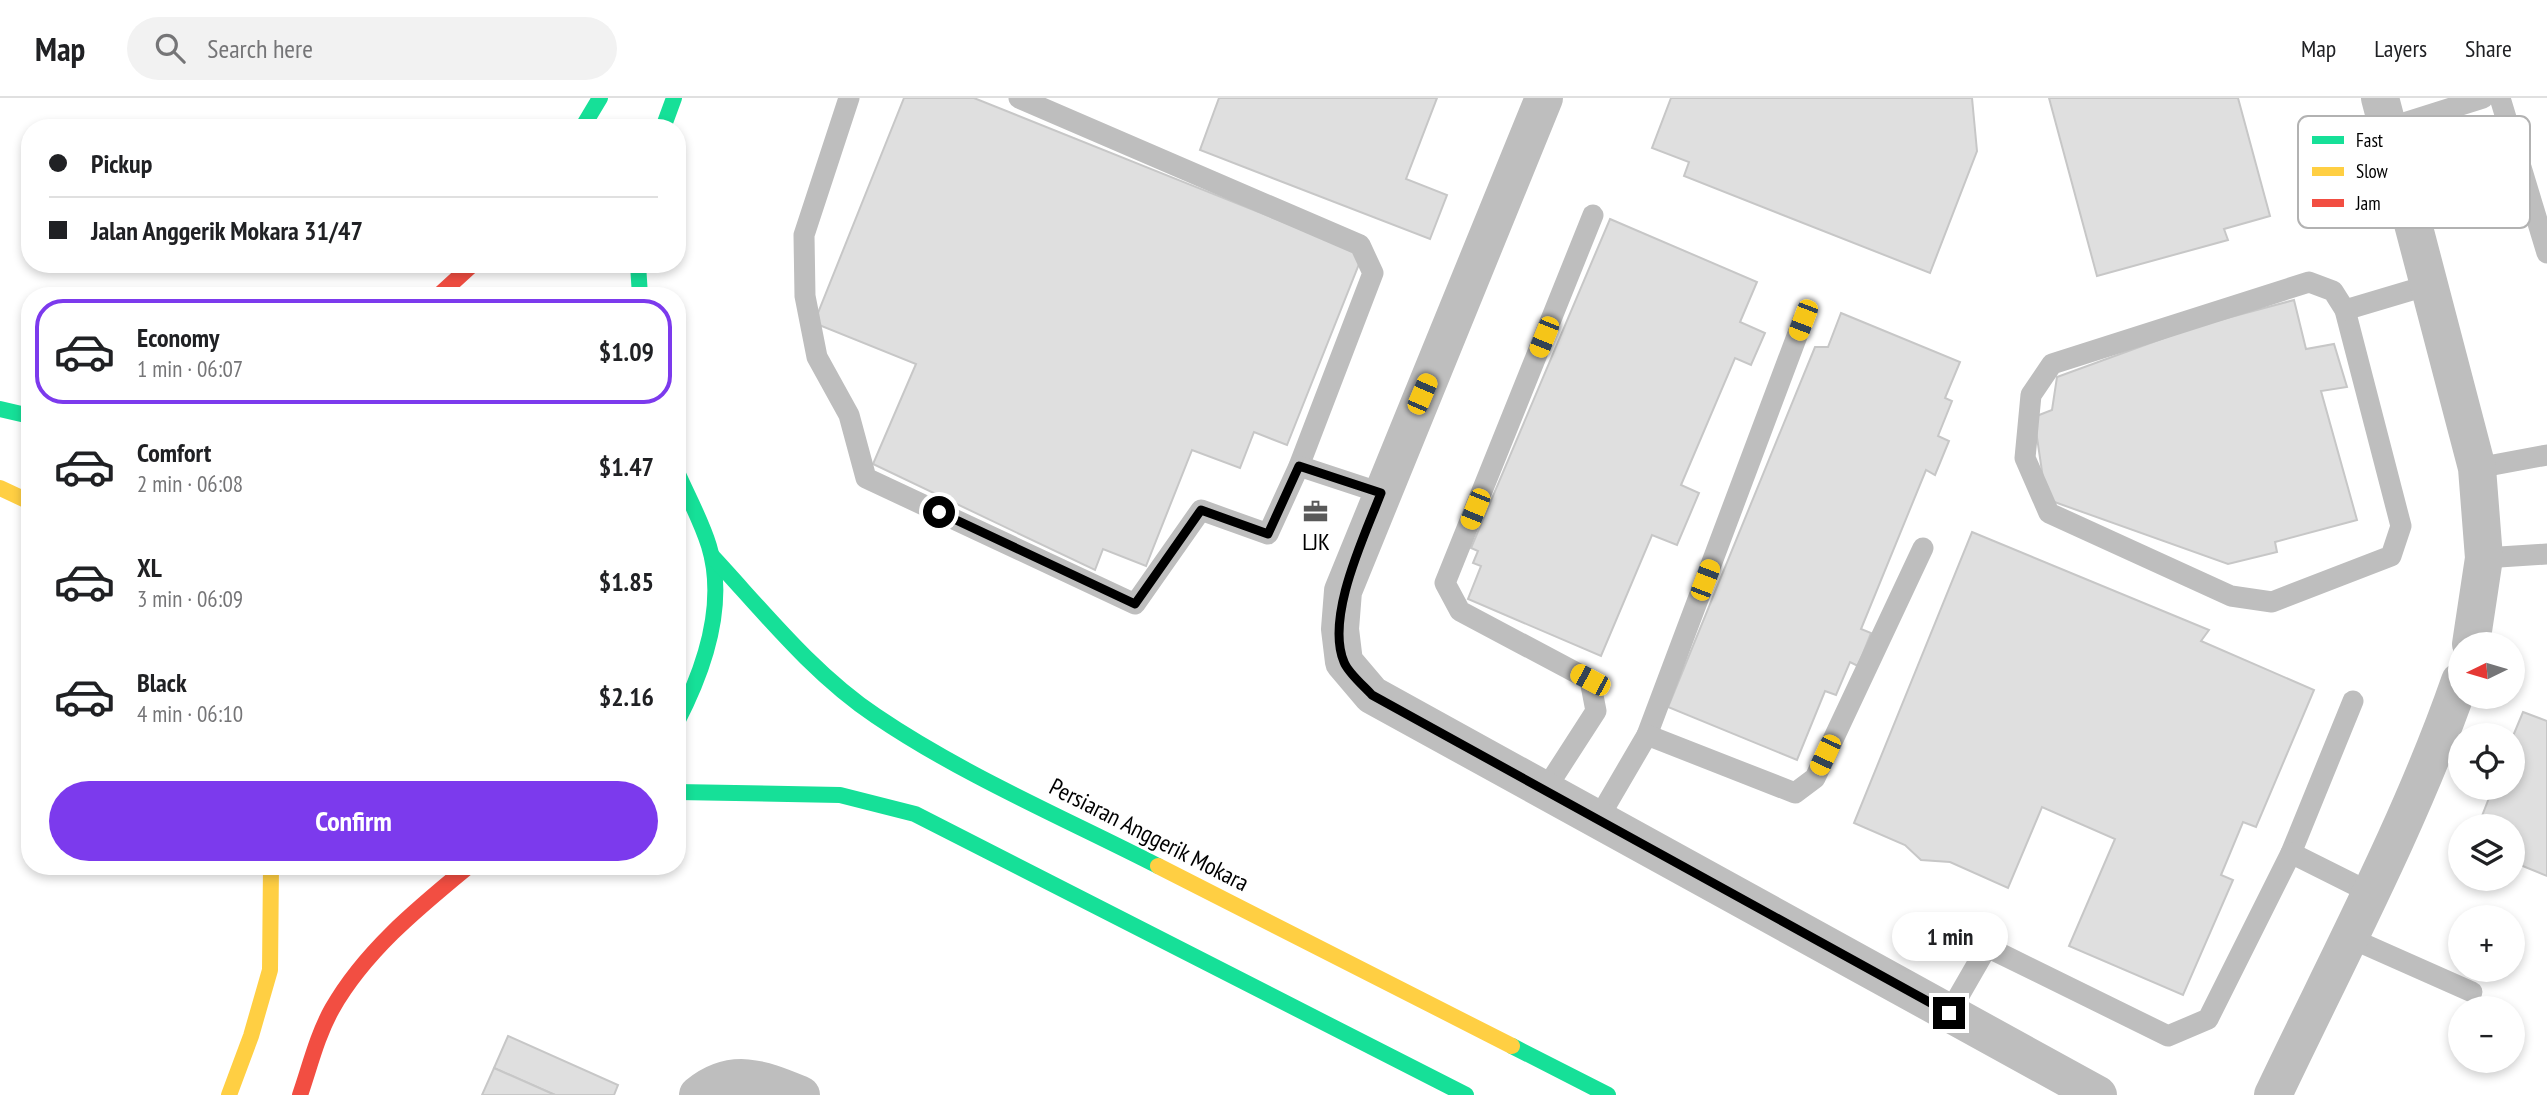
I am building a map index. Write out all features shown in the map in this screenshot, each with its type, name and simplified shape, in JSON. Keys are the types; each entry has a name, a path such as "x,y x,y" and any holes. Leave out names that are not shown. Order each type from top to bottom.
{"main road":[{"path":"587,119 600,98"},
{"path":"666,119 674,98"},
{"path":"448,287 464,273"},
{"path":"0,409 21,414"},
{"path":"0,488 21,498"},
{"path":"686,494 712,556 713,621 697,685 686,705"},
{"name":"Persiaran Anggerik Mokara","path":"712,556 808,659 874,715 931,749 1608,1095"},
{"path":"686,792 840,795 915,814 1466,1095"},
{"path":"229,1095 251,1036 270,970 271,875"},
{"path":"300,1095 331,1011 365,958 404,919 458,875"}],"street":[{"path":"1544,98 1343,591 1340,629 1344,662 1372,695 2098,1095"},
{"path":"2414,228 2477,468 2484,558 2473,632"},
{"path":"2273,1095 2369,892 2450,709"},
{"path":"698,1095 724,1079 742,1076 756,1077 801,1095"}],"lane":[{"path":"849,98 804,235 805,296 817,357 849,415 866,478 1135,604 1201,510 1268,534 1299,466 1373,273 1360,245 1018,98"},
{"path":"2384,113 2483,98"},
{"path":"2500,98 2505,116"},
{"path":"2530,197 2547,253"},
{"path":"1545,790 1596,711 1590,680 1460,611 1445,583 1594,215"},
{"path":"2309,282 2333,290 2344,310 2401,526 2391,556 2272,602 2231,596 2049,513 2025,458 2031,395 2052,364 2309,282"},
{"path":"2344,310 2429,285"},
{"path":"1598,819 1647,735 1803,320"},
{"path":"2477,468 2547,454"},
{"path":"1299,466 1381,493"},
{"path":"1647,735 1795,793 1815,778 1923,548"},
{"path":"2484,558 2547,554"},
{"path":"1949,1013 1987,947 2168,1036 2208,1019 2291,853 2353,701"},
{"path":"2291,853 2369,892"},
{"path":"2348,936 2472,992"}],"building":[{"path":"904,98 974,98 1363,254 1287,445 1254,432 1240,468 1192,450 1146,566 1103,549 1095,570 873,464 916,364 814,323"},
{"path":"1219,98 1437,98 1406,179 1447,195 1430,239 1200,150"},
{"path":"1671,98 1972,98 1977,151 1930,273 1684,176 1689,162 1652,148"},
{"path":"2049,98 2238,98 2270,216 2224,229 2228,240 2097,276"},
{"path":"1610,219 1757,282 1740,322 1765,333 1751,365 1735,358 1681,485 1699,493 1677,545 1652,535 1601,656 1468,599 1481,566 1473,563 1478,551 1471,548"},
{"path":"2294,300 2306,349 2334,344 2347,387 2321,391 2357,520 2275,542 2277,552 2228,564 2046,499 2034,417 2052,410 2057,377 2197,326"},
{"path":"1841,313 1960,362 1945,398 1952,401 1938,436 1949,441 1935,475 1926,470 1861,629 1871,633 1858,666 1850,662 1836,695 1825,691 1797,760 1668,707 1815,347 1828,347"},
{"path":"1972,532 2209,630 2201,641 2314,690 2256,827 2243,822 2221,875 2233,880 2183,995 2069,946 2115,839 2042,807 2008,888 1950,862 1921,860 1905,845 1854,823"},
{"path":"2523,712 2547,721 2547,876 2525,867 2525,814 2483,814 2488,800 2525,800 2525,723 2518,723"},
{"path":"508,1036 618,1085 614,1095 555,1095 494,1068"},
{"path":"494,1068 555,1095 482,1095"}],"traffic: fast":[{"path":"587,119 600,98"},
{"path":"666,119 674,98"},
{"path":"639,273 639,287"},
{"path":"0,409 21,414"},
{"path":"686,492 709,546 715,591 710,637 686,704"},
{"path":"712,556 810,661 876,716 979,777 1158,866"},
{"path":"686,792 840,795 915,814 1466,1095"},
{"path":"1512,1046 1608,1095"}],"traffic: slow":[{"path":"0,488 21,498"},
{"path":"1158,866 1512,1046"},
{"path":"229,1095 251,1036 270,970 271,875"}],"traffic: jam":[{"path":"448,287 463,273"},
{"path":"300,1095 322,1030 345,988 394,931 458,875"}],"place":[{"name":"LJK","path":"1316,511"}],"route":[{"path":"939,512 1135,604 1201,510 1268,534 1299,466 1381,493 1343,591 1340,629 1344,662 1372,695 1949,1013"}]}
